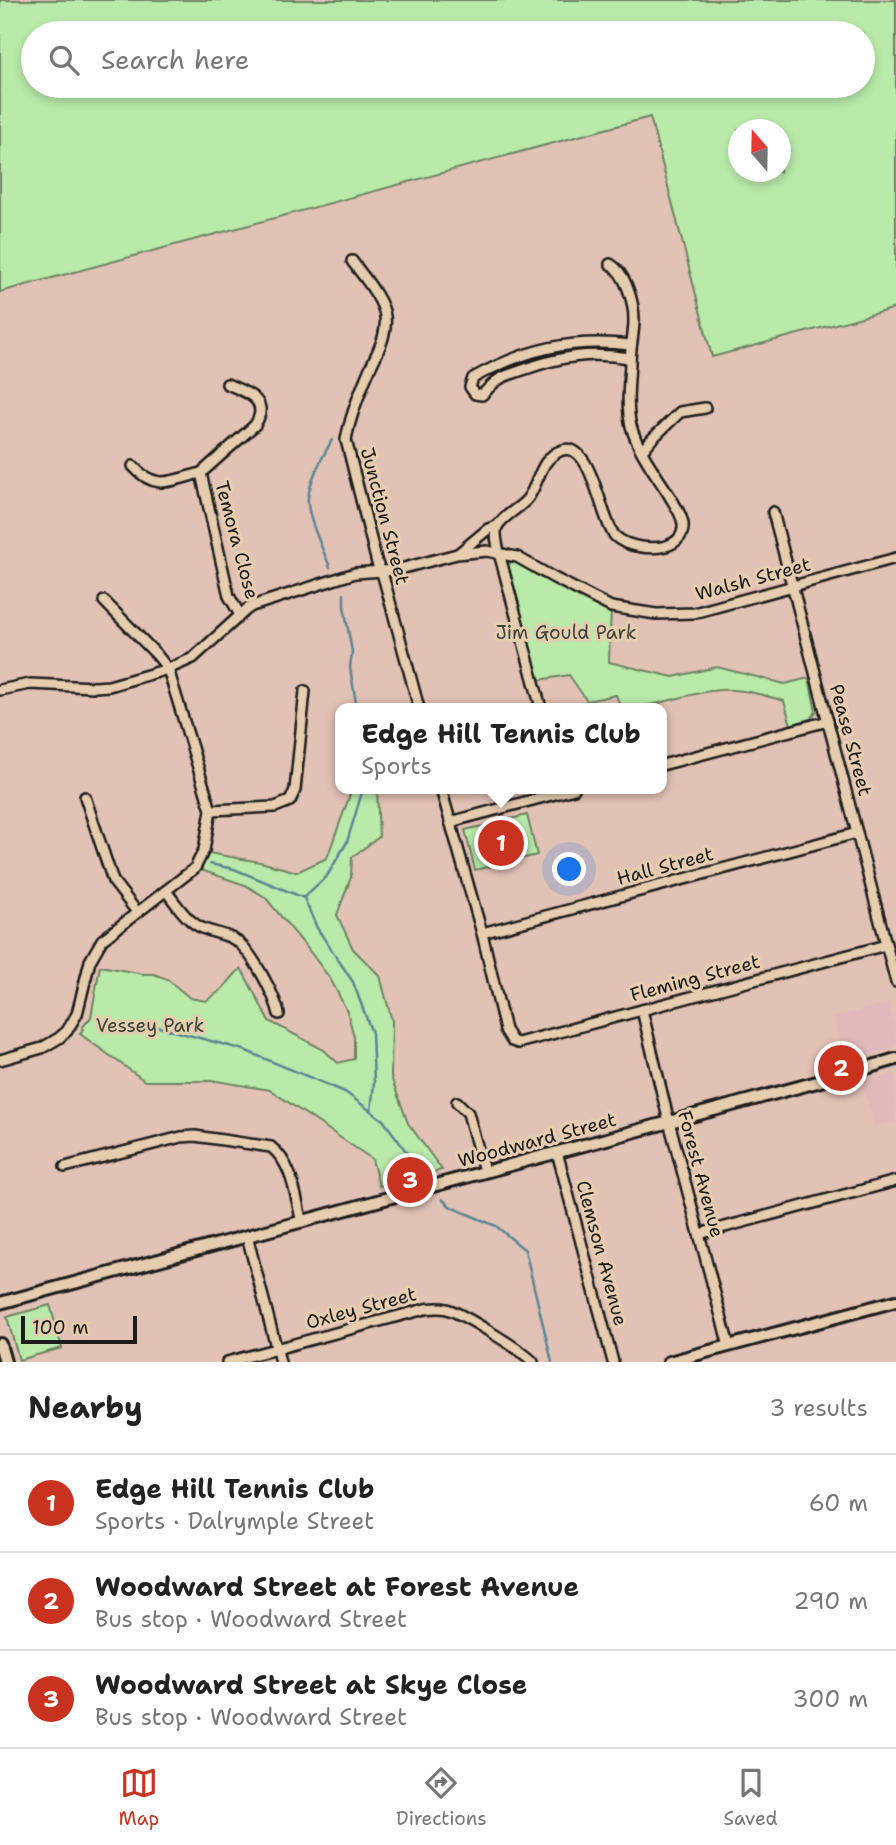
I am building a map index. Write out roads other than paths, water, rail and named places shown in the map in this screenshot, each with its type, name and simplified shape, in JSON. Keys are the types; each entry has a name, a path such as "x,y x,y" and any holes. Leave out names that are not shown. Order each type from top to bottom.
{"street":[{"name":"Junction Street","path":"352,261 366,279 384,314 383,340 367,374 348,426 346,440 418,703"},
{"path":"457,554 488,529 497,526 527,500 547,461 558,452 569,449 580,454 585,460 609,526 617,537 626,543 660,547 672,544 681,536 682,518 642,451 629,418 634,320 628,288 620,272 610,264"},
{"path":"630,359 606,355 565,357 502,377 482,395 476,395 470,387 473,378 490,368 541,349 593,342 631,345"},
{"name":"Temora Close","path":"134,466 141,476 156,483 201,473 258,420 259,408 254,397 227,384"},
{"path":"642,451 680,412 705,408"},
{"name":"Temora Close","path":"201,473 229,596 240,615"},
{"name":"Pease Street","path":"773,512 896,982"},
{"path":"497,526 499,553 540,703"},
{"name":"Walsh Street","path":"0,690 30,684 109,686 168,669 193,658 253,606 355,573 408,568 477,551 517,557 611,607 656,614 694,613 896,558"},
{"path":"0,1060 43,1048 67,1031 77,1014 90,961 102,940 195,868 204,850 211,810 168,669 104,601"},
{"path":"211,810 275,807 289,801 295,790 304,691"},
{"path":"667,764 828,721"},
{"path":"442,794 482,933"},
{"path":"450,822 549,794"},
{"path":"85,797 113,881 137,912"},
{"name":"Hall Street","path":"482,933 857,832"},
{"path":"166,891 197,926 229,936 244,946 274,995 279,1014"},
{"name":"Fleming Street","path":"482,933 505,1030 512,1041 518,1043 886,945"},
{"name":"Forest Avenue","path":"642,1010 729,1346"},
{"name":"Woodward Street","path":"0,1303 896,1062"},
{"path":"457,1102 468,1113 484,1171"},
{"path":"65,1167 181,1137 195,1136 271,1147 278,1152 288,1168 302,1222"},
{"name":"Clemson Avenue","path":"557,1152 613,1362"},
{"path":"699,1234 896,1181"},
{"path":"247,1236 280,1362"},
{"path":"669,1362 896,1301"},
{"name":"Oxley Street","path":"227,1362 436,1307 458,1314 520,1351 533,1362"},
{"path":"0,1344 5,1362"}],"waterway":[{"path":"330,567 312,523 308,497 314,475 332,440"},
{"path":"344,594 352,652 350,668 356,703"},
{"path":"304,897 327,876 347,842 361,794"},
{"path":"210,864 234,869 304,898 317,928 353,982 372,1033 374,1082 371,1111"},
{"path":"159,1027 244,1050 345,1092 383,1120 423,1174"},
{"path":"442,1199 451,1207 496,1226 525,1250 552,1362"}],"place":[{"name":"Edge Hill Tennis Club","path":"501,843"},
{"name":"Woodward Street at Forest Avenue","path":"841,1068"},
{"name":"Woodward Street at Skye Close","path":"410,1180"}],"park label":[{"name":"Jim Gould Park","path":"566,632"},
{"name":"Vessey Park","path":"150,1025"}]}
